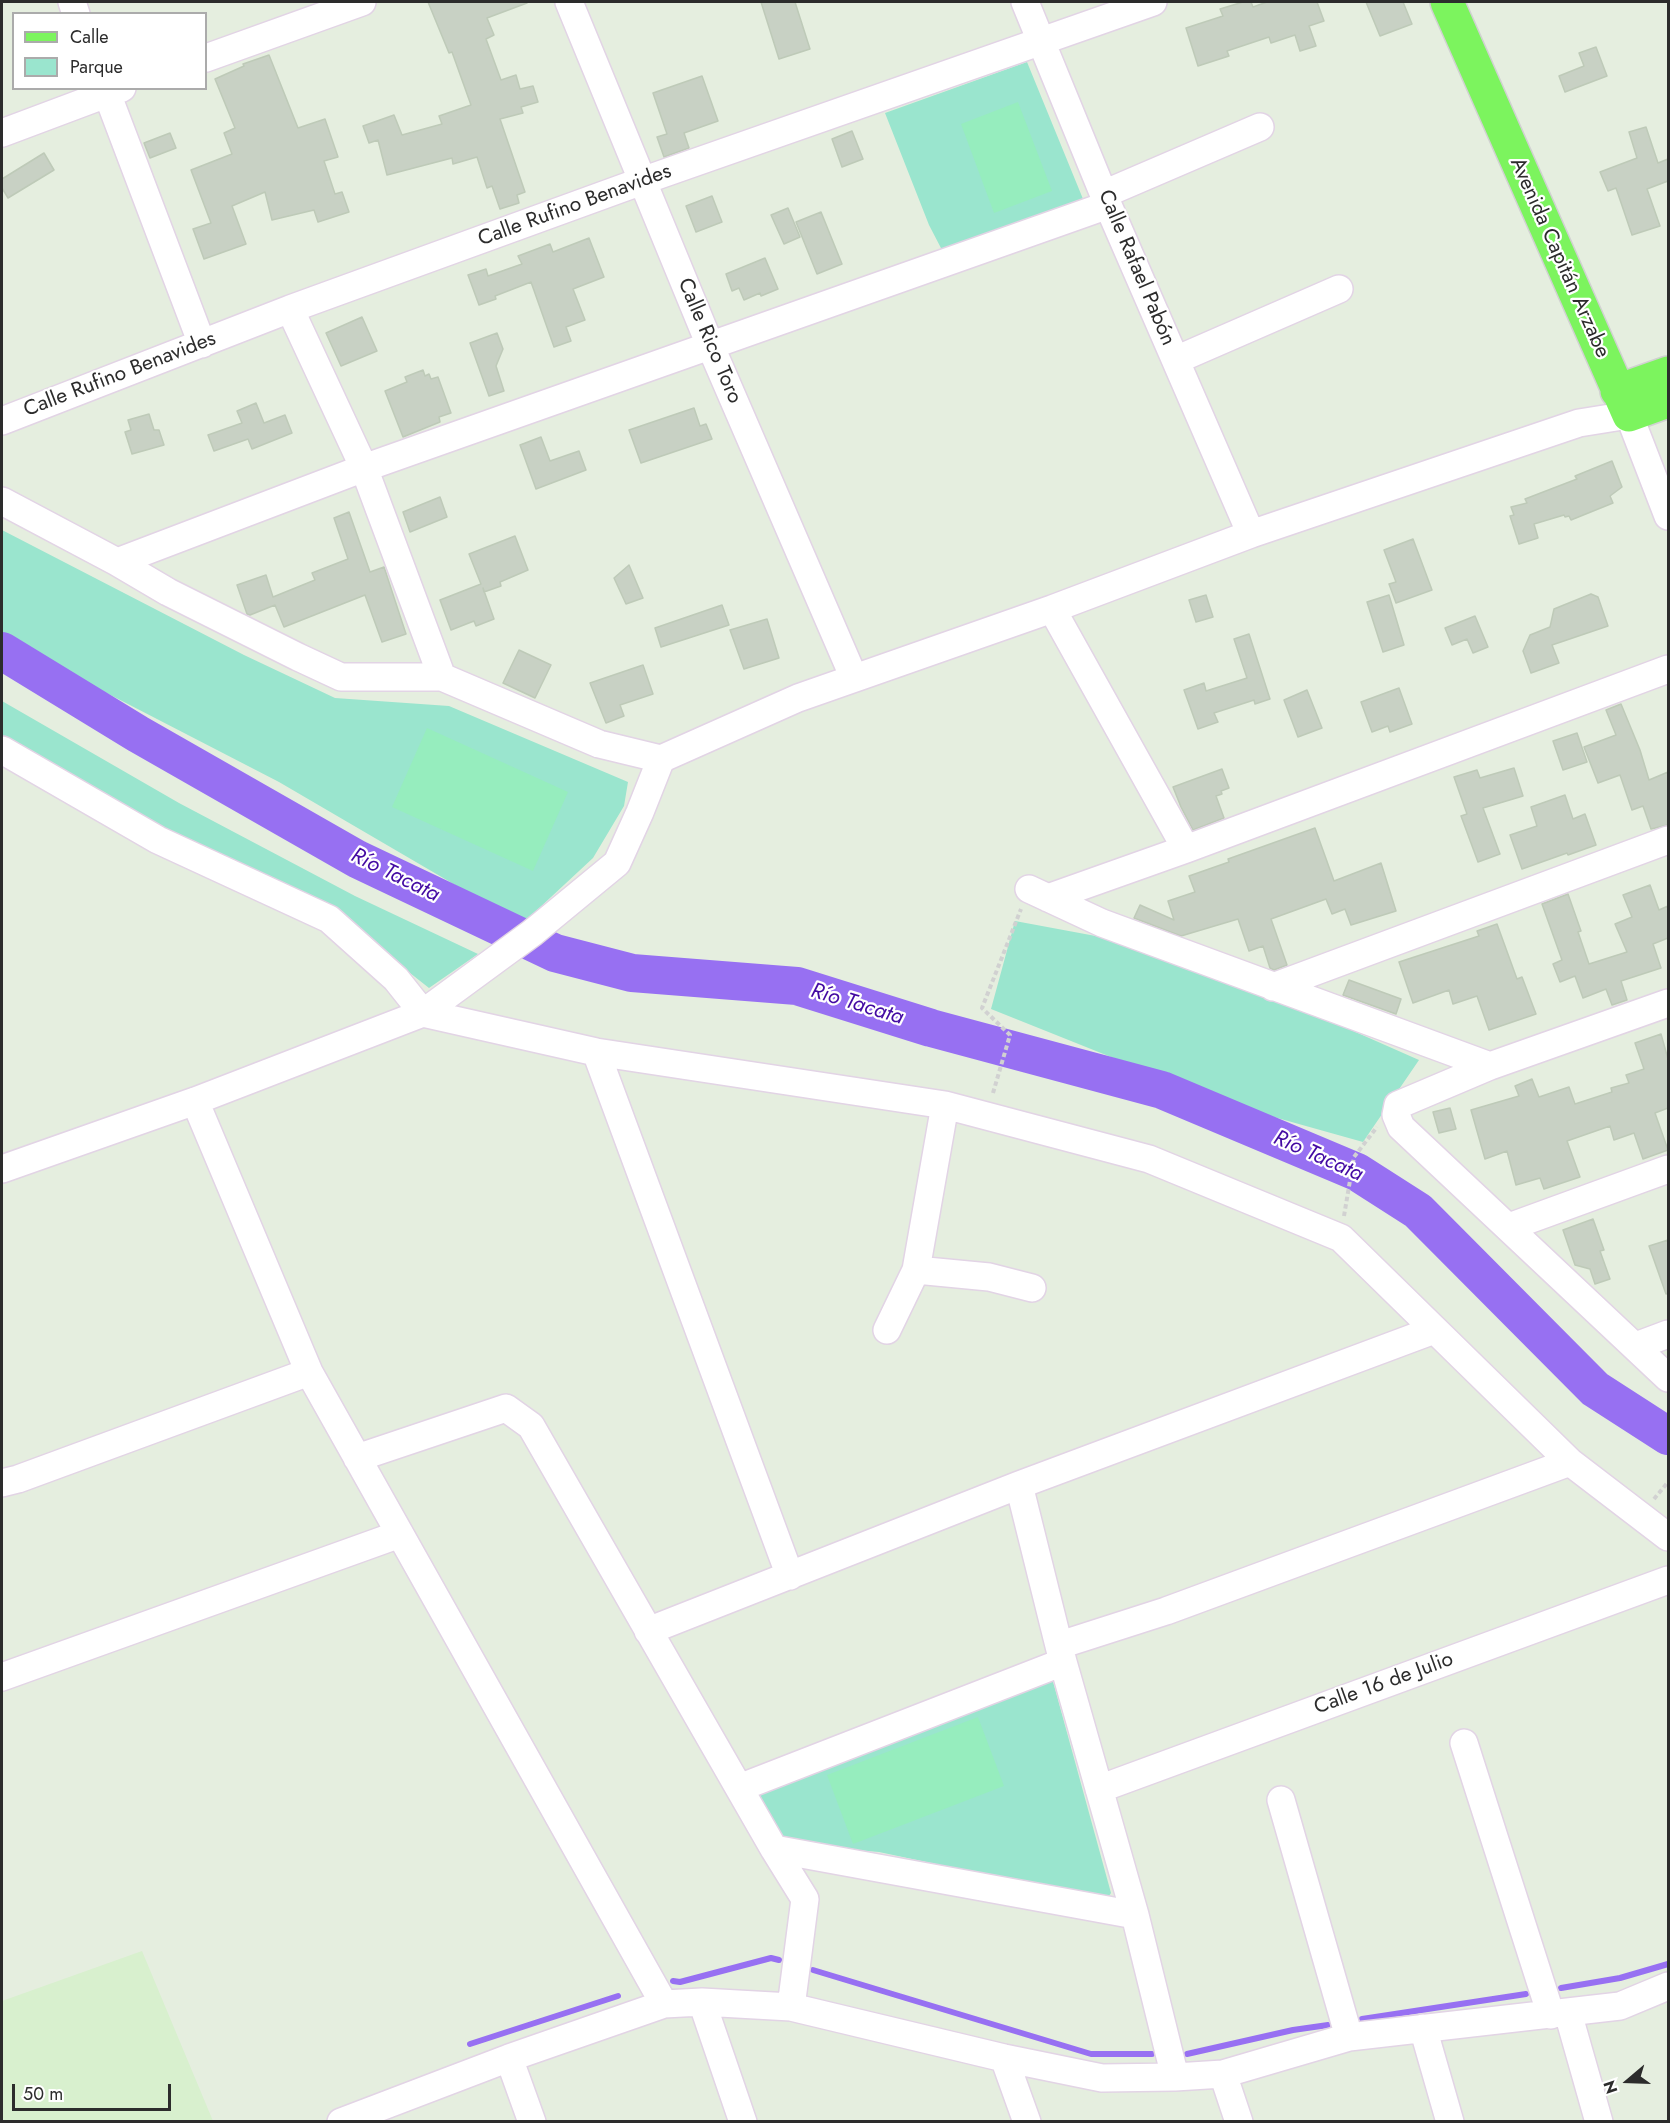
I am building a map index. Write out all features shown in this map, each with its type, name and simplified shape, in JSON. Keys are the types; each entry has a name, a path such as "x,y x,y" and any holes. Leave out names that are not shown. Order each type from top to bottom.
{"main road":[{"name":"Avenida Capitán Arzabe","path":"1447,2 1623,403"},
{"path":"1623,403 1668,373"},
{"path":"1623,403 1668,401"}],"street":[{"path":"207,58 362,2"},
{"name":"Calle Rico Toro","path":"569,2 710,345 854,678"},
{"name":"Calle Rafael Pabón","path":"1025,2 1106,200 1251,534"},
{"name":"Calle Rufino Benavides","path":"2,421 290,309 642,181 1153,2"},
{"path":"2,133 111,90 202,344"},
{"path":"117,562 364,468 710,345 1106,200 1260,127"},
{"path":"1176,360 1339,289"},
{"path":"290,309 364,468 442,677"},
{"path":"2,501 198,607 341,677 442,677 599,744 661,759 798,698 1052,609 1251,534 1579,423 1623,403"},
{"name":"Avenida Capitán Arzabe","path":"1623,403 1668,516"},
{"path":"1052,609 1186,849"},
{"path":"1038,894 1186,849 1668,669"},
{"path":"2,750 158,840 328,919 396,979 423,1013 596,1052 945,1105 1149,1159 1341,1238 1570,1462 1668,1537"},
{"path":"2,1169 195,1101 423,1013 532,933 616,863 661,759"},
{"path":"1273,987 1668,840"},
{"path":"1038,894 1102,923 1490,1066"},
{"path":"1668,1003 1490,1066 1398,1105 1396,1115 1401,1127 1668,1378"},
{"path":"596,1052 790,1576"},
{"path":"195,1101 309,1372 664,2004"},
{"path":"887,1330 916,1270 945,1105"},
{"path":"1509,1227 1668,1169"},
{"path":"916,1270 989,1277 1032,1288"},
{"path":"648,1631 1018,1485 1434,1330"},
{"path":"1636,1346 1668,1334"},
{"path":"2,1483 309,1372"},
{"path":"357,1458 506,1408 531,1426 805,1899 791,2007"},
{"path":"740,1788 1166,1611 1570,1462"},
{"path":"1018,1485 1061,1654 1135,1915 1175,2077"},
{"path":"2,1677 400,1534"},
{"name":"Calle 16 de Julio","path":"1098,1789 1668,1580"},
{"path":"1464,1743 1599,2121"},
{"path":"1281,1800 1349,2037"},
{"path":"774,1849 1135,1915"},
{"path":"341,2121 664,2004 702,2002 791,2007 1004,2058 1102,2078 1175,2077 1223,2074 1349,2037 1620,2006 1668,1986"},
{"path":"702,2002 743,2121"},
{"path":"1423,2028 1450,2121"},
{"path":"510,2058 532,2121"},
{"path":"1004,2058 1026,2121"},
{"path":"1223,2074 1239,2121"}],"path":[{"path":"1001,1067 1010,1035 982,1008 1038,894"},
{"path":"1346,1197 1354,1157 1377,1127 1396,1115"}],"shaded area":[{"path":"142,1951 213,2121 2,2121 2,2001"}],"green space":[{"path":"1027,62 1083,199 942,250 929,225 885,113"},
{"path":"1018,102 1052,191 994,213 961,124"},
{"path":"2,530 244,655 335,698 449,706 628,782 624,806 593,858 522,924 279,782 2,639"},
{"path":"2,701 179,803 355,896 478,954 429,988 334,913 162,832 2,738"},
{"path":"427,728 568,792 533,871 392,807"},
{"path":"1015,921 1101,937 1274,996 1419,1060 1363,1142 1231,1105 991,1009"},
{"path":"1052,1678 1111,1893 1106,1900 879,1852 781,1844 752,1795"},
{"path":"978,1717 1004,1786 853,1844 827,1775"}],"building":[{"path":"428,2 527,2 487,18 494,35 486,39 501,80 516,75 520,89 533,86 538,102 521,107 523,113 500,119 525,192 517,195 519,203 500,209 492,186 487,188 477,157 453,164 452,158 387,175 378,140 369,143 363,126 394,115 402,135 442,124 439,116 471,105 452,52 449,53"},
{"path":"761,2 795,2 810,49 779,59"},
{"path":"1251,2 1253,7 1267,2 1317,2 1324,21 1309,26 1316,46 1300,51 1295,35 1271,43 1269,37 1227,51 1229,56 1198,66 1186,28 1223,16 1220,9"},
{"path":"1366,2 1403,2 1412,24 1380,36"},
{"path":"1596,47 1607,76 1565,92 1559,76 1584,66 1579,53"},
{"path":"269,55 298,128 325,119 338,157 324,161 335,194 342,192 349,212 318,222 314,210 272,220 265,192 232,206 246,244 204,259 193,229 211,223 191,170 232,154 224,133 235,128 215,79 244,66 243,64"},
{"path":"702,76 718,121 684,133 689,148 664,157 657,137 667,134 653,93"},
{"path":"1646,127 1658,163 1668,159 1668,181 1647,189 1660,226 1632,235 1616,188 1608,191 1600,172 1637,158 1629,132"},
{"path":"852,131 863,159 842,167 832,139"},
{"path":"170,133 176,148 150,158 144,143"},
{"path":"44,153 54,170 8,198 2,188 2,179"},
{"path":"712,196 722,222 696,232 686,206"},
{"path":"788,208 800,237 784,244 771,215"},
{"path":"821,212 842,264 817,274 796,222"},
{"path":"589,238 604,277 573,289 585,320 566,327 571,341 554,347 531,282 479,305 468,275 486,269 488,276 522,264 518,256 550,244 553,252"},
{"path":"765,258 778,289 744,300 739,288 732,291 726,274"},
{"path":"362,317 377,351 341,366 326,333"},
{"path":"497,333 503,349 496,366 504,391 489,396 470,343"},
{"path":"423,370 425,376 429,374 431,379 438,377 451,413 439,417 440,422 403,437 385,391 407,382 405,377"},
{"path":"256,403 264,423 285,415 292,433 252,449 248,439 214,451 208,435 242,423 237,411"},
{"path":"694,408 700,426 706,424 712,439 641,463 629,430"},
{"path":"149,414 154,430 159,430 164,445 132,454 125,432 131,430 128,420"},
{"path":"541,437 550,461 579,451 586,470 536,489 520,445"},
{"path":"1612,461 1622,487 1610,496 1613,503 1571,520 1569,516 1564,515 1534,524 1538,538 1519,544 1510,516 1514,515 1511,507 1527,503 1525,499 1577,479 1575,476"},
{"path":"440,497 447,517 410,532 403,512"},
{"path":"349,512 370,572 384,567 406,634 382,642 365,595 284,627 275,605 250,615 247,614 237,585 266,575 273,597 315,580 312,573 348,559 334,518"},
{"path":"515,536 528,570 500,582 501,586 484,592 494,619 476,626 474,621 451,630 440,600 481,584 469,554"},
{"path":"1413,539 1432,590 1396,603 1389,584 1396,582 1384,550"},
{"path":"629,565 643,598 626,604 614,578"},
{"path":"1591,594 1598,597 1608,626 1552,645 1559,663 1531,673 1523,651 1530,635 1550,627 1554,609"},
{"path":"1206,595 1213,617 1196,622 1189,600"},
{"path":"1389,595 1404,645 1383,652 1367,602"},
{"path":"722,605 729,625 661,647 655,628"},
{"path":"1475,616 1488,647 1473,653 1467,639 1452,645 1445,628"},
{"path":"767,619 779,658 744,669 730,630"},
{"path":"1249,634 1270,699 1255,704 1254,700 1214,713 1218,722 1198,729 1184,690 1204,683 1206,691 1247,678 1234,639"},
{"path":"519,650 551,665 535,698 503,683"},
{"path":"643,665 653,694 620,705 624,716 606,723 590,683"},
{"path":"1399,688 1412,724 1390,732 1388,726 1372,732 1361,702"},
{"path":"1307,690 1322,728 1298,737 1284,700"},
{"path":"1621,704 1640,750 1649,780 1668,772 1668,825 1651,829 1643,806 1632,810 1620,775 1598,783 1584,747 1616,735 1606,710"},
{"path":"1577,733 1587,762 1563,770 1553,741"},
{"path":"1514,768 1523,796 1483,808 1500,854 1478,862 1461,816 1467,814 1454,777 1477,770 1480,778"},
{"path":"1222,769 1229,788 1216,796 1224,818 1193,830 1173,787"},
{"path":"1565,795 1573,819 1585,814 1596,845 1522,869 1510,835 1537,826 1531,807"},
{"path":"1315,828 1334,881 1381,863 1396,911 1351,925 1345,909 1332,914 1326,899 1271,919 1287,965 1274,970 1270,968 1263,946 1249,951 1238,919 1181,936 1134,918 1140,905 1174,920 1168,901 1195,892 1189,876 1229,862 1228,859"},
{"path":"1650,885 1659,910 1668,906 1668,938 1653,944 1661,968 1621,981 1627,1000 1612,1005 1606,989 1583,998 1575,976 1560,982 1553,964 1562,960 1542,904 1568,894 1581,931 1578,932 1589,964 1627,952 1615,924 1632,917 1623,895"},
{"path":"1497,924 1517,979 1522,977 1536,1014 1489,1030 1477,996 1453,1004 1449,990 1413,1003 1399,962 1479,936 1477,931"},
{"path":"1349,980 1401,999 1396,1014 1343,995"},
{"path":"1661,1034 1668,1059 1668,1108 1655,1113 1668,1150 1643,1159 1634,1133 1614,1140 1610,1126 1567,1141 1580,1177 1544,1189 1540,1178 1516,1185 1507,1151 1485,1159 1471,1110 1519,1096 1515,1086 1532,1079 1539,1097 1569,1087 1575,1104 1612,1092 1611,1088 1629,1083 1626,1075 1644,1069 1635,1043"},
{"path":"1450,1108 1456,1129 1439,1133 1433,1112"},
{"path":"1593,1219 1604,1250 1600,1251 1610,1279 1595,1284 1590,1269 1575,1265 1563,1230"},
{"path":"1668,1240 1668,1293 1666,1294 1649,1246"}],"waterway":[{"name":"Río Tacata","path":"2,651 138,734 357,859 555,953 632,973 797,986 931,1028 1162,1090 1357,1172 1418,1211 1595,1389 1668,1436"},
{"path":"673,1981 680,1982 771,1958 779,1960"},
{"path":"1561,1988 1620,1978 1668,1964"},
{"path":"813,1970 1091,2054 1152,2054"},
{"path":"1362,2019 1526,1994"},
{"path":"470,2044 618,1996"},
{"path":"1187,2054 1293,2030 1328,2025"}]}
